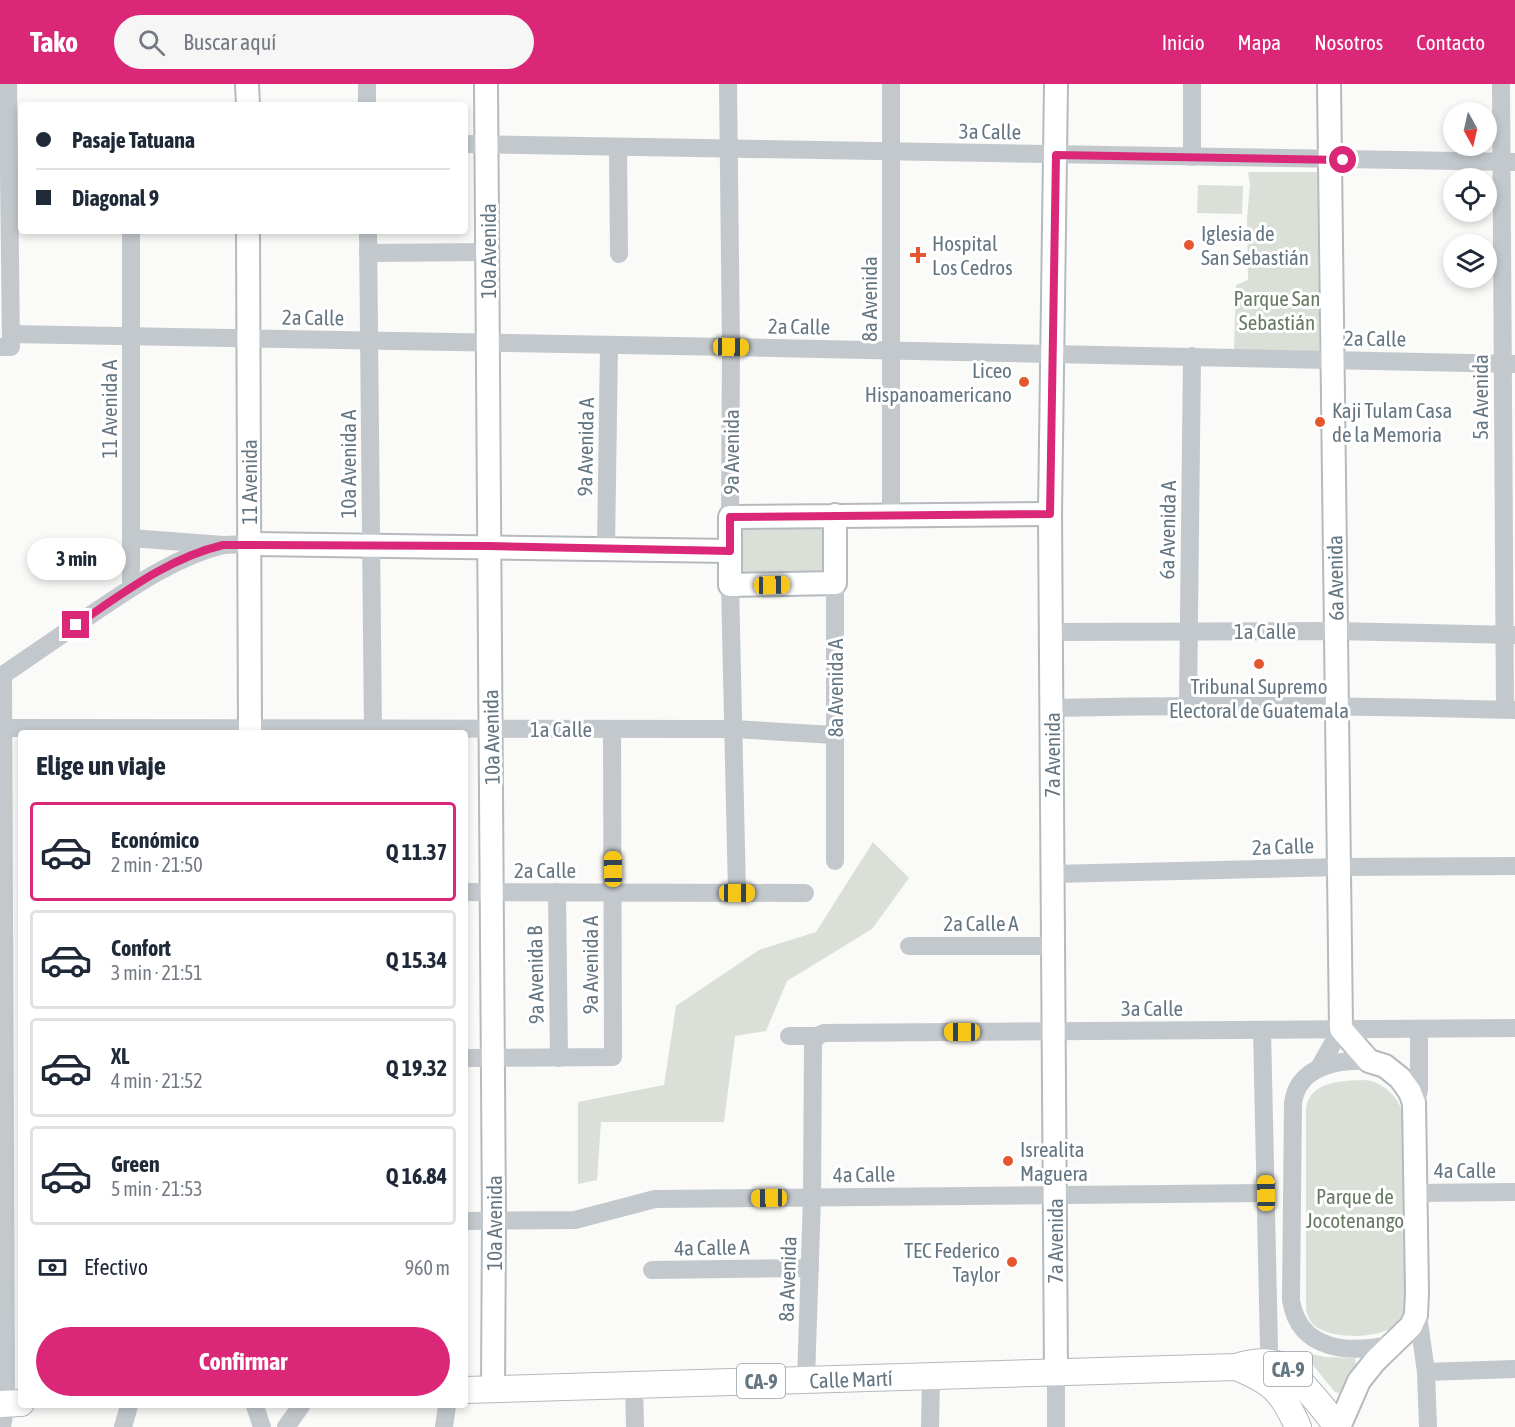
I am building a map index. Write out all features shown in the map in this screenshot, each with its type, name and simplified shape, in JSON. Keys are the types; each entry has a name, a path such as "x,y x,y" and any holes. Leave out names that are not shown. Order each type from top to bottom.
{"highway":[{"name":"Calle Martí","path":"468,1390 1236,1367 1255,1362 1290,1369 1334,1422"},
{"name":"Calle Martí","path":"1236,1367 1266,1381 1278,1390 1297,1425"},
{"path":"1297,1425 1298,1414 1304,1407 1314,1405 1334,1422"}],"main road":[{"path":"247,84 248,102"},
{"name":"10a Avenida","path":"486,84 494,1221 493,1389"},
{"name":"7a Avenida","path":"1056,84 1050,514 1056,1373"},
{"name":"6a Avenida","path":"1329,84 1341,1029"},
{"name":"11 Avenida","path":"248,234 250,730"},
{"path":"730,517 835,514 1050,514"},
{"name":"8a Avenida A","path":"835,514 835,583"},
{"name":"9a Avenida","path":"730,517 730,585"},
{"path":"249,544 730,551"},
{"path":"730,585 835,583"},
{"path":"1334,1422 1359,1381 1375,1361 1411,1326 1417,1306 1415,1109 1410,1092 1401,1078 1385,1066 1369,1061 1341,1029"}],"street":[{"path":"7,343 14,136 8,84"},
{"path":"367,84 367,102"},
{"name":"9a Avenida","path":"728,84 730,517"},
{"name":"8a Avenida","path":"891,84 891,514"},
{"path":"1192,84 1192,157"},
{"name":"5a Avenida","path":"1502,84 1509,162 1510,710"},
{"name":"3a Calle","path":"468,144 1509,162"},
{"path":"618,147 619,254"},
{"name":"11 Avenida A","path":"131,234 131,588"},
{"name":"10a Avenida A","path":"368,234 373,730"},
{"path":"368,253 488,252"},
{"name":"2a Calle","path":"7,343 132,337 1052,353 1509,364"},
{"name":"9a Avenida A","path":"606,549 609,345"},
{"name":"6a Avenida A","path":"1188,705 1192,356"},
{"path":"131,538 223,545 249,544"},
{"path":"7,1410 8,891 1,676 131,588 202,550 223,545"},
{"name":"8a Avenida A","path":"835,583 835,861"},
{"name":"9a Avenida","path":"730,585 737,893"},
{"name":"1a Calle","path":"1051,632 1335,631 1510,635"},
{"path":"1052,708 1338,705 1510,710"},
{"name":"1a Calle","path":"1,728 66,730"},
{"name":"9a Avenida A","path":"559,1058 613,1058 612,729"},
{"name":"1a Calle","path":"432,730 734,729 834,735"},
{"name":"2a Calle","path":"1053,874 1340,867 1515,866"},
{"name":"2a Calle","path":"468,892 805,893"},
{"name":"9a Avenida B","path":"557,892 559,1058"},
{"name":"2a Calle A","path":"909,946 1053,946"},
{"name":"3a Calle","path":"789,1036 817,1036 824,1033 1515,1028"},
{"path":"1319,1068 1341,1029"},
{"path":"1415,1109 1419,1090 1419,1029"},
{"path":"1262,1030 1269,1348"},
{"name":"8a Avenida","path":"806,1380 812,1197 813,1043 817,1036"},
{"path":"468,1058 559,1058"},
{"path":"1369,1061 1341,1062 1319,1068 1298,1086 1293,1102 1291,1300 1298,1324 1306,1334 1319,1342 1351,1349 1393,1344"},
{"name":"4a Calle","path":"1416,1193 1515,1192"},
{"name":"4a Calle","path":"468,1221 574,1220 655,1199 1266,1193"},
{"name":"4a Calle A","path":"652,1270 810,1268"},
{"path":"1268,1276 1291,1300"},
{"path":"1417,1306 1426,1372 1428,1427"},
{"path":"1426,1372 1515,1369"},
{"name":"7a Avenida","path":"1056,1373 1056,1427"},
{"path":"930,1427 931,1376"},
{"path":"634,1385 635,1427"},
{"path":"123,1427 128,1408"},
{"path":"256,1408 262,1427"},
{"path":"286,1427 300,1408"},
{"path":"444,1427 447,1408"}],"green space":[{"name":"Parque San Sebastián","path":"1248,172 1319,172 1319,351 1234,350 1236,285 1248,280 1247,219 1250,185"},
{"path":"1198,185 1243,186 1242,214 1197,213"},
{"path":"739,528 824,528 824,578 739,578"},
{"path":"873,842 909,878 872,929 787,981 766,1031 735,1036 724,1122 601,1122 597,1180 578,1184 578,1102 664,1085 676,1006 759,950 816,932"},
{"name":"Parque de Jocotenango","path":"1365,1080 1377,1083 1388,1090 1402,1111 1406,1304 1399,1320 1387,1330 1352,1336 1318,1328 1310,1320 1306,1309 1306,1108 1314,1092 1321,1087 1338,1082"},
{"path":"1311,1354 1355,1358 1356,1365 1339,1393 1335,1392 1307,1358"}],"place":[{"name":"Iglesia de San Sebastián","path":"1189,245"},
{"name":"Hospital Los Cedros","path":"918,255"},
{"name":"Liceo Hispanoamericano","path":"1024,382"},
{"name":"Kaji Tulam Casa de la Memoria","path":"1320,422"},
{"name":"Tribunal Supremo Electoral de Guatemala","path":"1259,664"},
{"name":"Isrealita Maguera","path":"1008,1161"},
{"name":"TEC Federico Taylor","path":"1012,1262"}],"route":[{"path":"76,625 131,588 183,559 202,550 223,545 489,546 730,551 730,517 835,514 1050,514 1056,155 1343,160"}]}
